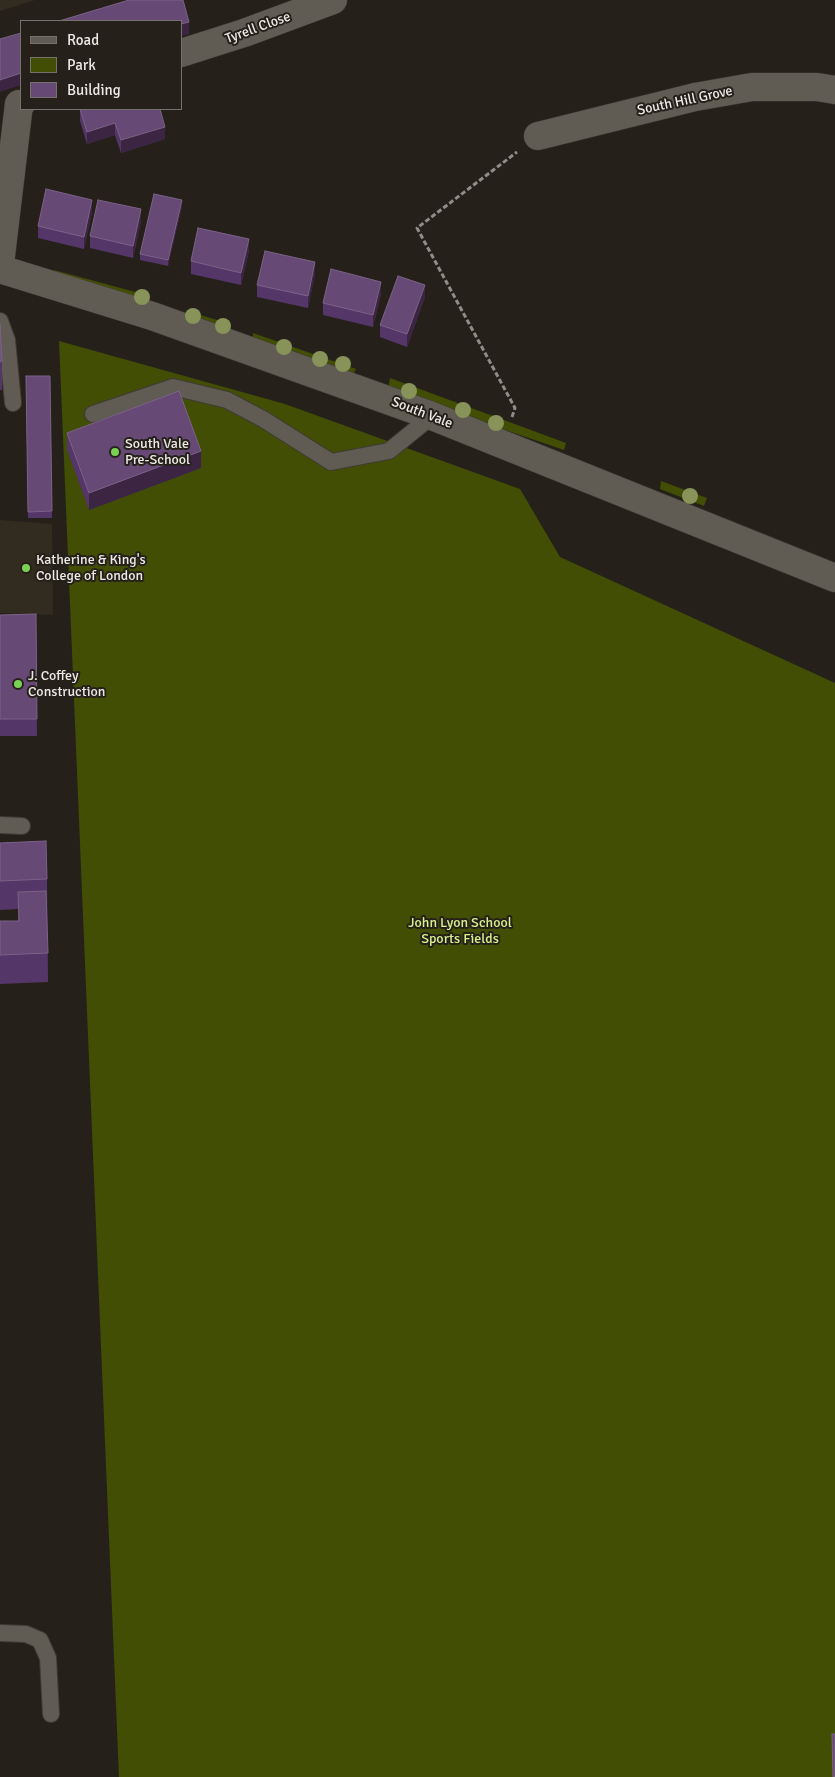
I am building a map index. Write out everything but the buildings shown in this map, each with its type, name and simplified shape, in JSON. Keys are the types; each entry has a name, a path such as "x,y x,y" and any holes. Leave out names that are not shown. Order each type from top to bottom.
{"street":[{"name":"Tyrell Close","path":"182,53 244,33 333,0"},
{"name":"South Hill Grove","path":"538,136 695,97 743,89 817,87 835,90"},
{"path":"0,264 13,106"},
{"name":"South Vale","path":"0,269 152,316 432,416 835,578"}],"lane":[{"path":"0,321 7,340 13,403"},
{"path":"93,414 173,387 227,400 263,419 331,462 389,451 432,416"},
{"path":"0,825 22,826"},
{"path":"0,1633 26,1634 40,1640 48,1658 51,1714"}],"path":[{"path":"503,444 515,408 417,228 538,136"}],"shaded area":[{"path":"0,0 35,0 0,11"},
{"name":"Katherine & King's College of London","path":"0,520 52,524 53,615 0,613"}],"green space":[{"path":"54,270 150,296 147,303 58,274"},
{"path":"187,311 227,323 228,331 185,316"},
{"path":"253,333 356,369 353,375 253,340"},
{"name":"John Lyon School Sports Fields","path":"59,341 285,404 520,489 560,557 835,683 835,1777 119,1777"},
{"path":"390,378 566,443 564,450 388,390"},
{"path":"661,481 707,498 704,506 660,489"}],"place":[{"name":"South Vale Pre-School","path":"115,452"},
{"name":"Katherine & King's College of London","path":"26,568"},
{"name":"J. Coffey Construction","path":"18,684"}]}
